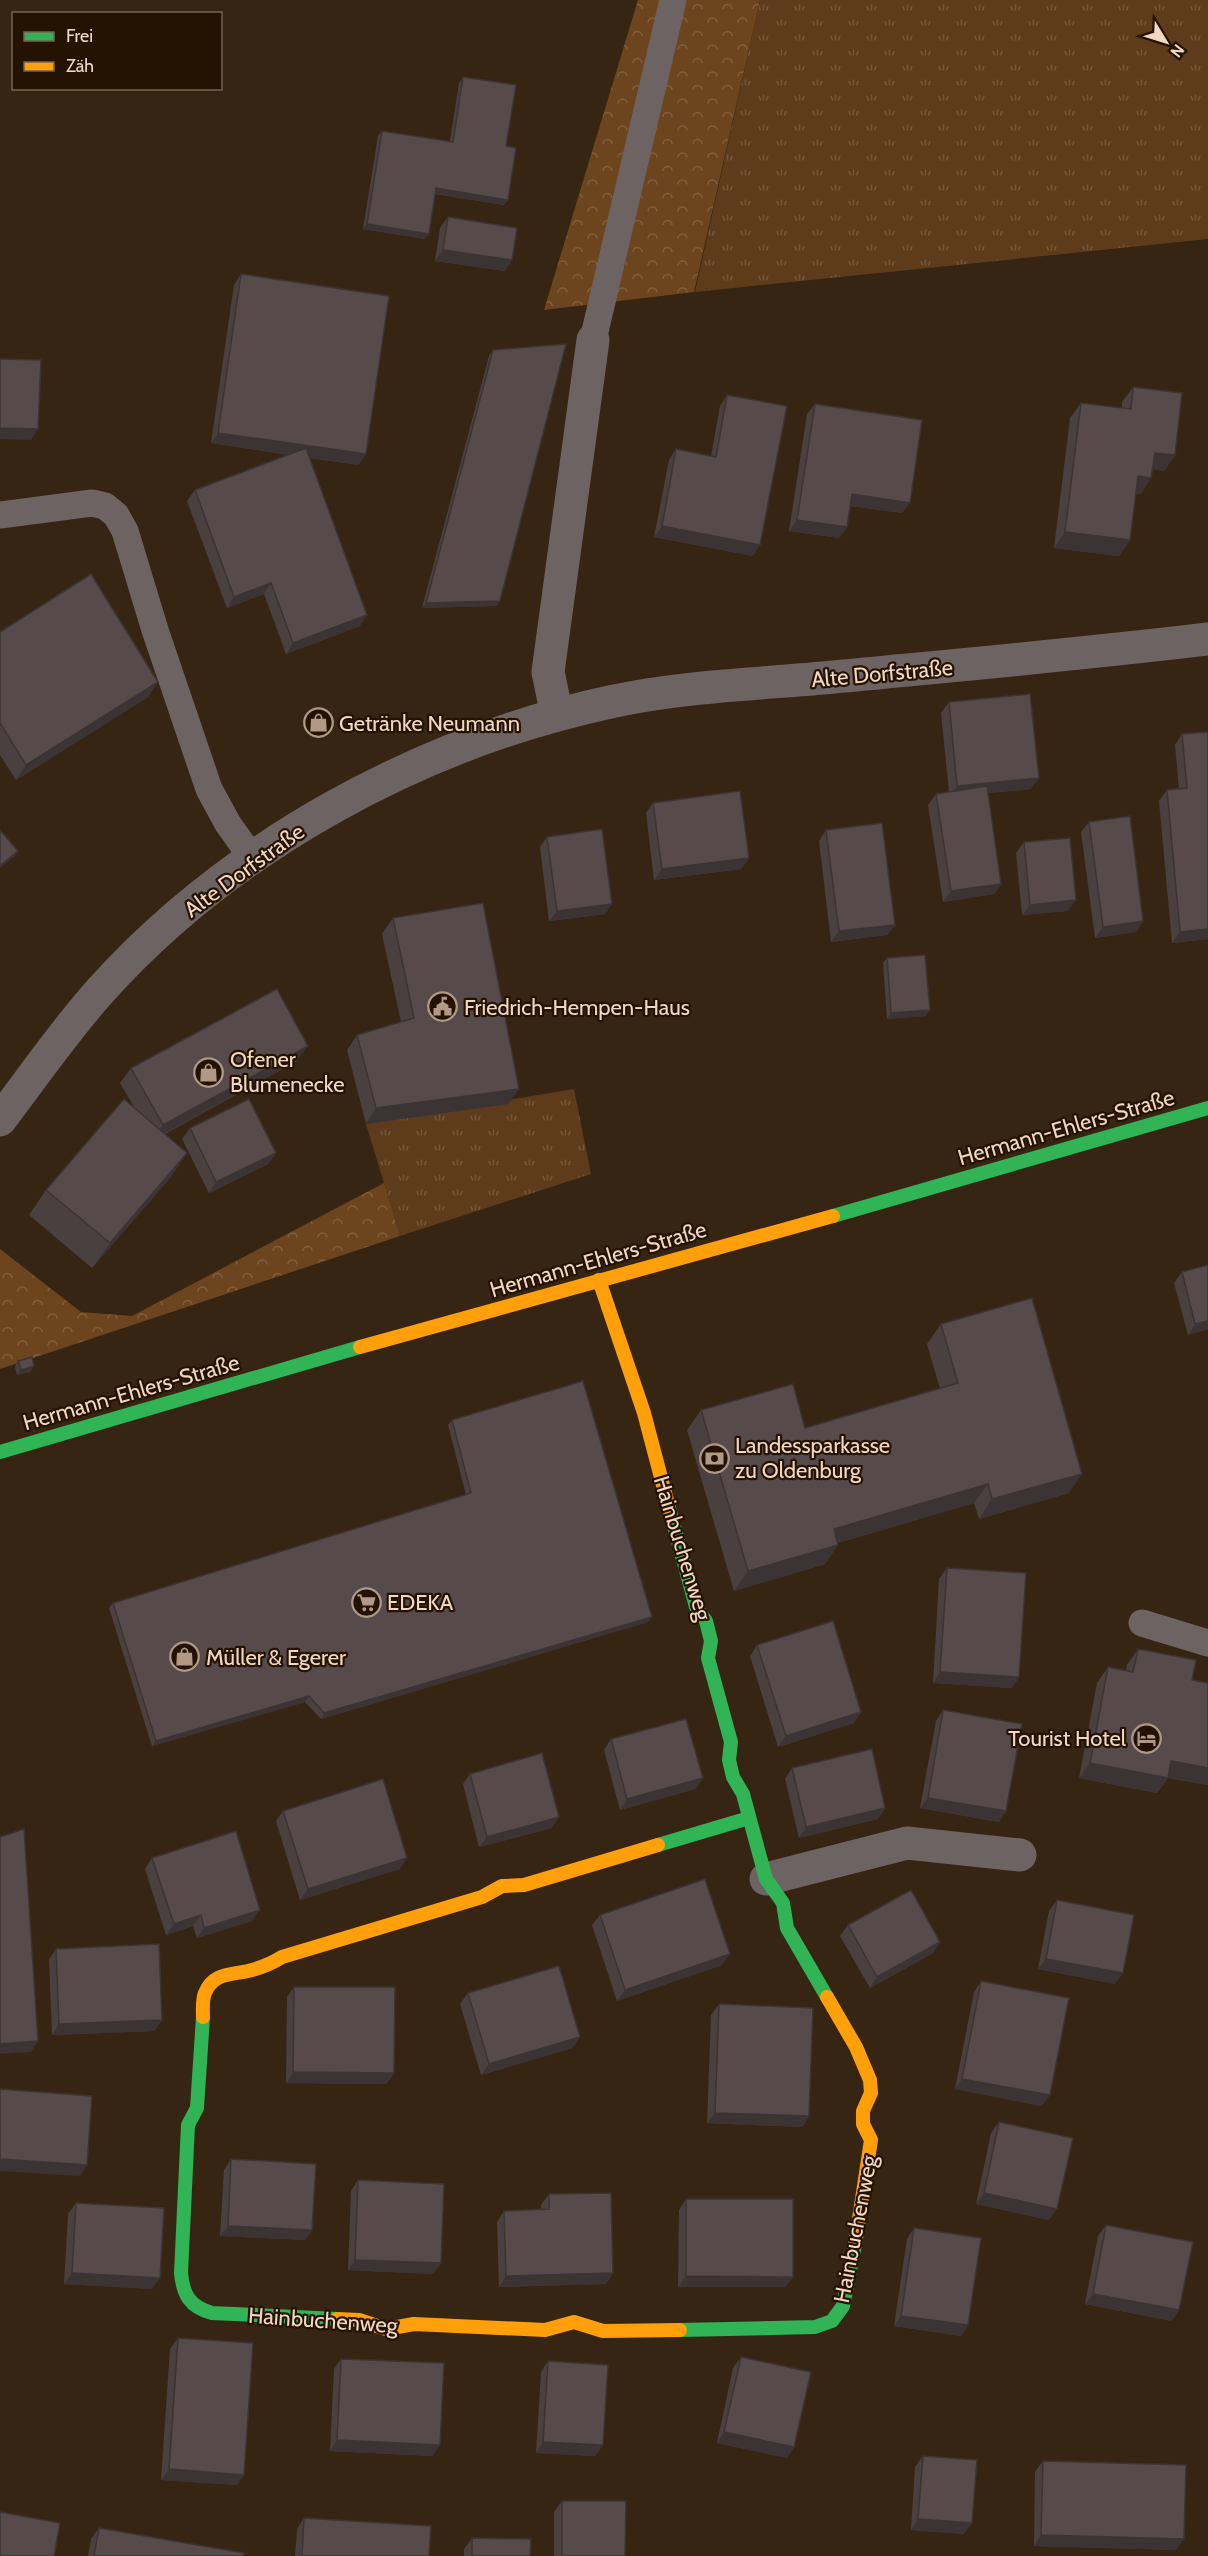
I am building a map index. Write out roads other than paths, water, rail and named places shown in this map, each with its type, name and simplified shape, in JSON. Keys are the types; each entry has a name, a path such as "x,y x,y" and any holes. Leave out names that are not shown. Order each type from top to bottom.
{"street":[{"path":"557,715 548,672 592,340"},
{"name":"Alte Dorfstraße","path":"0,1120 100,991 159,934 253,859 305,824 374,786 500,731 557,715 662,693 1091,653 1208,639"},
{"name":"Hermann-Ehlers-Straße","path":"0,1452 598,1280 1097,1142 1208,1108"},
{"name":"Hainbuchenweg","path":"598,1280 644,1413 696,1607 706,1621 711,1641 708,1658 731,1742 729,1760 732,1777 743,1794 768,1886 782,1898 788,1913 787,1928 858,2052 870,2080 871,2093 863,2111 863,2124 872,2140 864,2199 843,2306 831,2321 815,2327 603,2331 584,2323 563,2322 545,2330 414,2324 397,2330 377,2328 359,2320 213,2313 195,2308 188,2303 184,2295 181,2273 188,2125 197,2108 204,1994 216,1978 227,1973 245,1972 267,1966 282,1957 482,1897 495,1886 506,1883 524,1885 749,1818"},
{"path":"766,1879 907,1843 1020,1855"}],"lane":[{"path":"592,340 673,0"},
{"path":"0,515 92,503 105,506 116,515 125,531 155,630 209,789 228,824 253,859"},
{"path":"1143,1623 1208,1643"}],"place":[{"name":"Getränke Neumann","path":"318,723"},
{"name":"Friedrich-Hempen-Haus","path":"443,1007"},
{"name":"Ofener Blumenecke","path":"209,1072"},
{"name":"Landessparkasse zu Oldenburg","path":"714,1458"},
{"name":"EDEKA","path":"366,1602"},
{"name":"Müller & Egerer","path":"185,1657"},
{"name":"Tourist Hotel","path":"1147,1738"}]}
